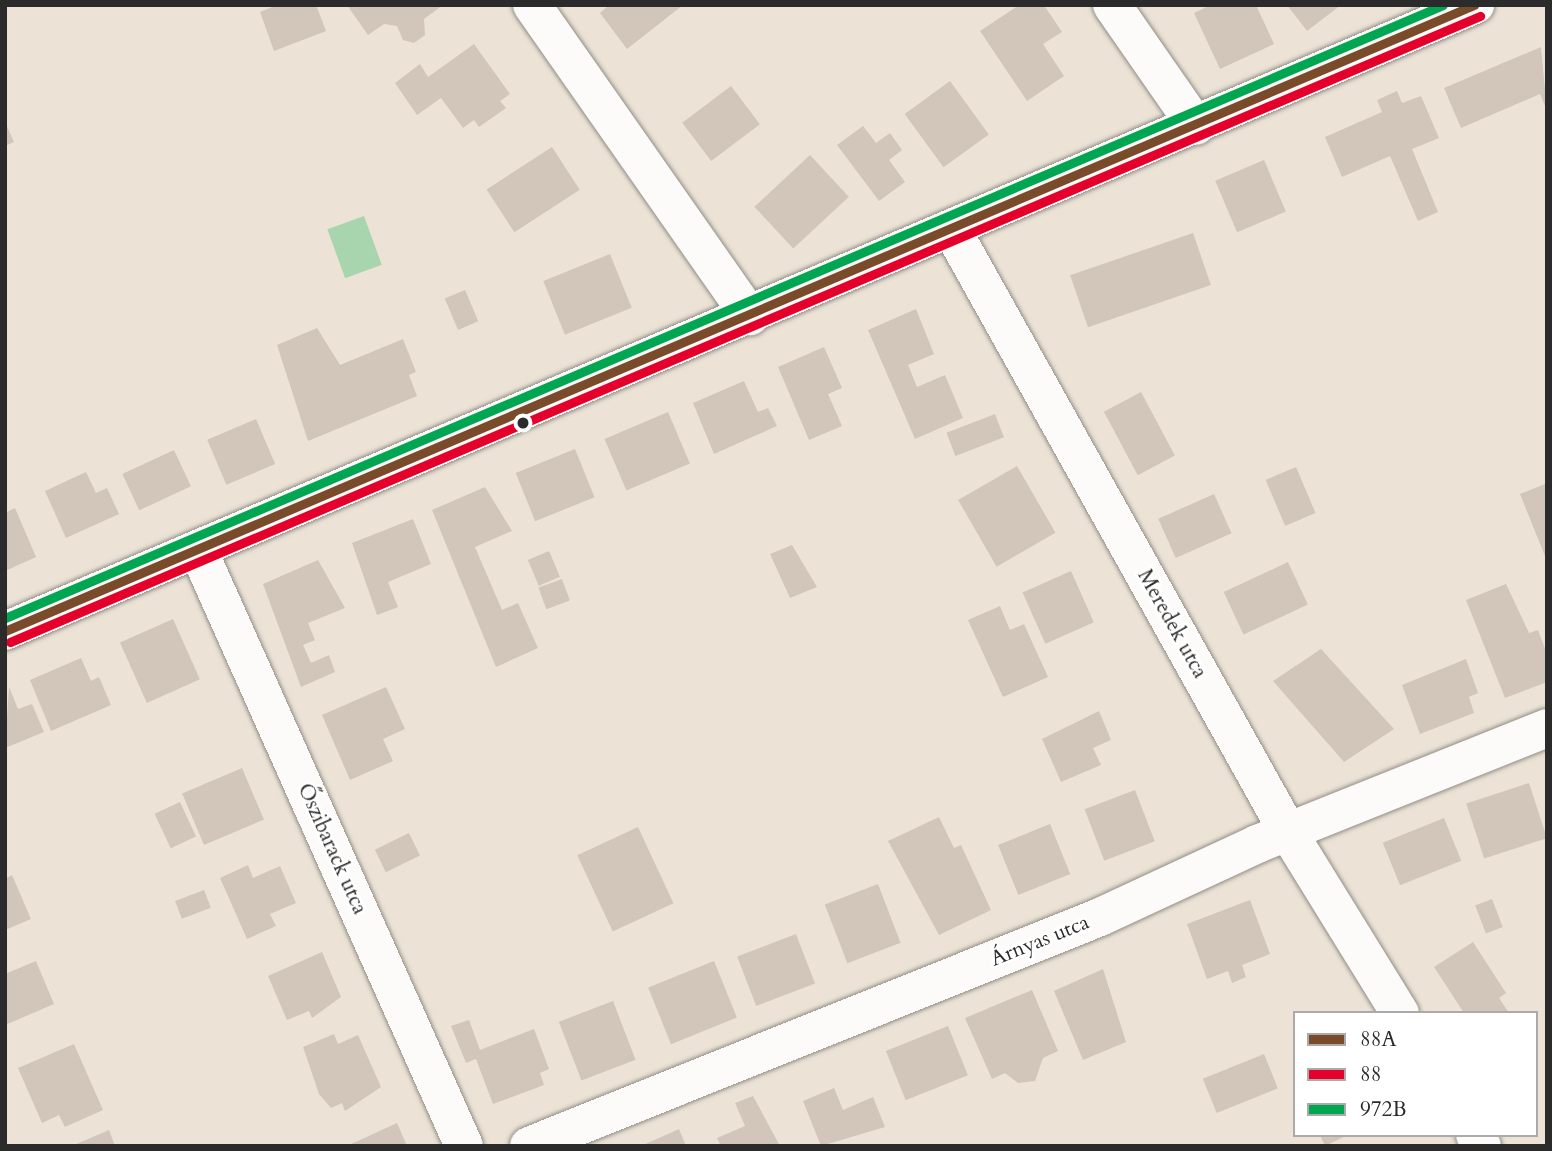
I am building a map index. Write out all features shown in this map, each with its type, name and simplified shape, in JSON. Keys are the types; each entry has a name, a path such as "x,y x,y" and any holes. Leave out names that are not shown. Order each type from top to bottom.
{"street":[{"path":"532,5 750,316"},
{"path":"1112,5 1196,126"},
{"path":"5,631 199,552 1475,5"},
{"name":"Meredek utca","path":"952,230 1288,832 1399,1011"},
{"name":"Őszibarack utca","path":"199,552 464,1146"},
{"name":"Árnyas utca","path":"528,1146 1100,917 1288,832 1547,728"}],"green space":[{"path":"364,216 382,265 345,278 327,229"}],"building":[{"path":"277,5 316,5 326,31 274,51 260,12"},
{"path":"347,5 443,5 424,19 425,35 414,43 403,40 397,26 384,24 368,35"},
{"path":"609,5 683,5 627,49 600,13"},
{"path":"1019,5 1044,5 1062,32 1043,44 1064,76 1027,101 980,31"},
{"path":"1211,5 1256,5 1274,44 1220,69 1194,13"},
{"path":"1287,5 1341,5 1307,31"},
{"path":"474,44 510,94 500,101 506,108 479,127 474,120 463,128 441,98 417,115 395,83 420,64 428,77"},
{"path":"1541,47 1547,111 1540,94 1461,128 1444,88"},
{"path":"950,81 989,134 943,167 905,114"},
{"path":"731,86 760,124 711,161 682,123"},
{"path":"1397,91 1402,103 1421,96 1439,138 1412,149 1438,212 1418,221 1390,156 1342,177 1325,137 1382,112 1377,100"},
{"path":"5,122 14,142 5,146"},
{"path":"863,126 876,143 890,133 902,150 889,160 905,182 879,201 837,145"},
{"path":"552,147 580,190 514,232 487,189"},
{"path":"810,155 849,197 793,249 754,207"},
{"path":"1264,160 1286,212 1237,232 1215,181"},
{"path":"1193,233 1211,285 1088,327 1070,275"},
{"path":"610,254 632,308 565,335 543,281"},
{"path":"465,290 478,321 458,330 445,299"},
{"path":"916,309 934,354 908,365 917,387 945,375 963,418 915,439 868,330"},
{"path":"317,328 340,365 403,339 416,372 409,375 417,396 308,441 277,345"},
{"path":"824,347 842,388 828,394 842,426 809,440 778,367"},
{"path":"744,381 758,412 768,408 777,426 714,454 693,403"},
{"path":"1141,392 1175,456 1138,475 1104,412"},
{"path":"668,412 690,464 626,491 604,439"},
{"path":"995,414 1004,437 955,456 946,433"},
{"path":"256,419 275,464 226,485 207,440"},
{"path":"575,449 594,497 535,521 516,473"},
{"path":"174,450 191,486 139,510 122,474"},
{"path":"1017,466 1056,533 997,567 958,500"},
{"path":"1296,467 1316,513 1285,526 1266,480"},
{"path":"86,472 96,493 107,488 119,514 66,538 45,491"},
{"path":"1545,484 1547,488 1547,561 1520,494"},
{"path":"485,487 512,531 475,547 502,610 518,603 538,648 496,667 432,510"},
{"path":"1214,494 1231,533 1176,558 1158,519"},
{"path":"15,508 36,557 5,571 5,513"},
{"path":"413,519 431,564 388,582 398,607 377,615 352,543"},
{"path":"792,545 817,587 790,598 770,554"},
{"path":"549,551 560,577 539,586 528,560"},
{"path":"318,560 345,608 308,623 315,640 303,645 311,663 329,655 335,672 301,687 263,584"},
{"path":"1288,562 1308,605 1244,635 1224,592"},
{"path":"1071,571 1094,622 1045,644 1023,593"},
{"path":"562,579 570,601 546,609 539,588"},
{"path":"1506,584 1529,633 1538,630 1547,654 1547,682 1505,698 1466,600"},
{"path":"1000,606 1010,630 1024,624 1048,677 1003,697 968,620"},
{"path":"173,619 200,679 147,703 120,643"},
{"path":"1321,649 1394,729 1344,762 1273,681"},
{"path":"81,658 91,681 99,677 111,705 51,731 30,680"},
{"path":"1466,659 1478,693 1469,697 1474,713 1420,734 1402,685"},
{"path":"9,687 18,709 32,704 44,732 5,748"},
{"path":"386,687 405,729 383,739 393,761 350,780 322,715"},
{"path":"1099,711 1111,740 1093,748 1101,765 1061,782 1042,739"},
{"path":"242,768 264,820 204,845 182,793"},
{"path":"1529,783 1547,838 1484,859 1466,803"},
{"path":"1135,790 1155,841 1104,861 1085,809"},
{"path":"180,802 196,836 171,848 155,814"},
{"path":"939,817 954,848 961,845 991,910 939,935 888,841"},
{"path":"1444,818 1461,861 1400,885 1383,843"},
{"path":"1050,824 1070,874 1018,895 998,845"},
{"path":"638,827 673,903 613,931 577,855"},
{"path":"409,833 420,855 386,872 375,850"},
{"path":"248,865 253,878 280,866 296,903 270,914 276,926 247,939 220,878"},
{"path":"12,875 31,919 5,930 5,879"},
{"path":"878,884 901,943 847,963 825,904"},
{"path":"204,890 211,908 182,919 175,901"},
{"path":"1492,899 1503,927 1486,933 1475,905"},
{"path":"1250,900 1270,954 1242,965 1246,977 1232,983 1228,971 1207,979 1187,924"},
{"path":"796,934 815,983 756,1006 737,957"},
{"path":"1473,942 1506,993 1499,998 1508,1011 1463,1011 1434,967"},
{"path":"322,952 341,997 312,1018 309,1011 287,1020 268,976"},
{"path":"36,961 54,1004 5,1025 5,974"},
{"path":"714,961 737,1018 671,1044 648,988"},
{"path":"1103,969 1126,1042 1083,1060 1054,991"},
{"path":"1032,990 1058,1051 1043,1058 1035,1081 1018,1083 1005,1073 992,1079 965,1018"},
{"path":"613,1001 636,1060 581,1081 559,1022"},
{"path":"469,1020 480,1050 534,1029 549,1069 540,1073 544,1085 493,1104 476,1059 466,1063 451,1026"},
{"path":"948,1026 968,1075 906,1100 886,1051"},
{"path":"334,1034 338,1044 358,1035 381,1087 345,1111 342,1103 331,1108 319,1094 303,1047"},
{"path":"74,1044 103,1110 65,1127 59,1115 42,1123 18,1068"},
{"path":"1264,1054 1278,1088 1217,1113 1203,1079"},
{"path":"834,1088 843,1110 873,1097 885,1127 821,1146 803,1101"},
{"path":"753,1096 780,1146 721,1146 717,1138 745,1126 735,1103"},
{"path":"397,1123 407,1146 347,1146"},
{"path":"679,1129 686,1146 641,1146"},
{"path":"109,1130 115,1146 72,1146"},
{"path":"1321,1137 1344,1137 1325,1146"}],"transit line":[{"name":"972B","path":"5,618 1443,5"},
{"name":"88A","path":"5,631 1474,5"},
{"name":"88","path":"10,642 1480,16"}]}
